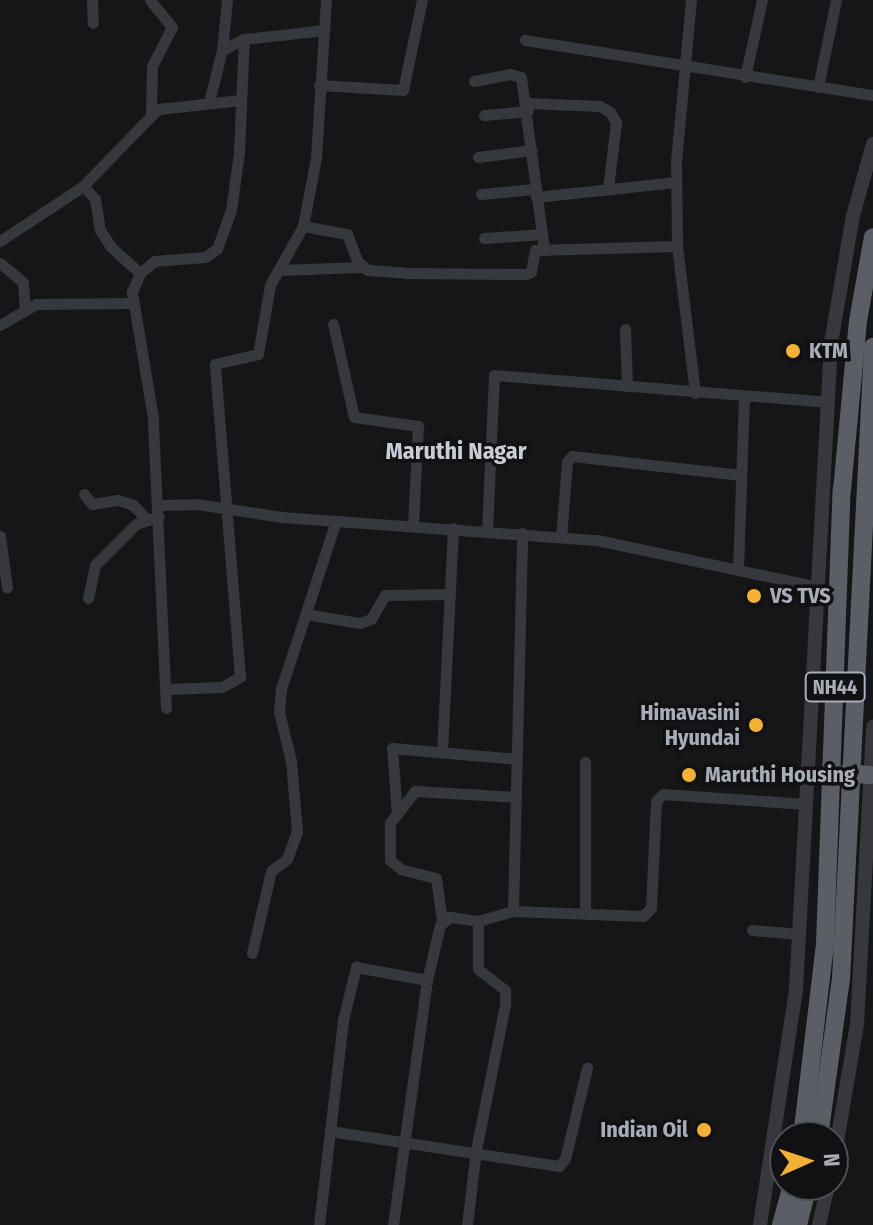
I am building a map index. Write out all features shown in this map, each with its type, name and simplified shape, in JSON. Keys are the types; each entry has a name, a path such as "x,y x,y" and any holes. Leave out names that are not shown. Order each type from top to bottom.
{"highway":[{"name":"NH44","path":"804,1121 825,943 842,490 857,334 873,237"},
{"name":"NH44","path":"821,1121 841,979 847,773 873,347"},
{"path":"847,773 870,775"},
{"path":"781,1225 788,1201"},
{"path":"798,1225 804,1201"}],"street":[{"path":"92,0 93,23"},
{"path":"150,0 172,27 152,66 151,113"},
{"path":"209,102 222,50 227,0"},
{"path":"166,689 222,687 240,677 215,364 258,354 270,285 303,226 316,158 326,0"},
{"path":"319,85 403,90 422,0"},
{"path":"691,0 681,68 676,182 677,246 695,393"},
{"path":"745,77 762,0"},
{"path":"818,87 836,0"},
{"path":"222,50 244,39 324,30"},
{"path":"166,708 149,386 132,303 140,273 155,261 205,257 217,249 231,210 244,39"},
{"path":"525,40 681,68 873,95"},
{"path":"474,81 519,75 528,107 544,250"},
{"path":"0,241 83,186 151,113 171,104 241,100"},
{"path":"484,115 528,107 600,106 610,112 616,122 608,189"},
{"path":"760,1225 785,1076 799,934 827,402 840,283 873,144"},
{"path":"478,157 532,150"},
{"path":"481,194 608,189 676,182"},
{"path":"83,186 95,199 100,230 111,247 140,273"},
{"path":"303,226 347,234 362,267"},
{"path":"484,238 542,234"},
{"path":"280,270 362,267 407,273 526,274 531,272 535,250 677,246"},
{"path":"0,263 23,282 25,308"},
{"path":"0,325 25,308 132,303"},
{"path":"333,324 354,417 418,426 413,525"},
{"path":"625,329 627,386"},
{"path":"487,530 494,375 827,402"},
{"path":"738,569 744,396"},
{"path":"561,537 567,462 572,456 741,475"},
{"path":"84,494 92,504 118,500 155,514"},
{"path":"88,598 95,565 136,524 155,514 226,507 336,521 487,530 630,544 818,587"},
{"path":"252,953 271,871 287,859 297,832 279,703 336,521"},
{"path":"442,753 453,528"},
{"path":"513,911 522,533"},
{"path":"0,536 7,588"},
{"path":"306,614 360,623 371,619 385,595 450,594"},
{"path":"841,1121 856,1035 873,726"},
{"path":"397,814 392,748 517,759"},
{"path":"585,762 585,913"},
{"path":"393,1225 427,980 442,921 436,878 401,869 390,860 390,823 415,791 516,797"},
{"path":"442,921 457,916 478,921 513,911 643,916 651,908 656,801 663,794 806,804"},
{"path":"467,1225 476,1150 505,1005 505,990 478,969 478,921"},
{"path":"752,930 799,934"},
{"path":"319,1225 343,1020 356,967 427,980"},
{"path":"330,1131 476,1150 554,1167 562,1164 587,1068"},
{"path":"819,1225 824,1201"}],"place":[{"name":"KTM","path":"793,351"},
{"name":"VS TVS","path":"754,596"},
{"name":"Himavasini Hyundai","path":"756,725"},
{"name":"Maruthi Housing","path":"689,775"},
{"name":"Indian Oil","path":"704,1130"}],"district":[{"name":"Maruthi Nagar","path":"456,452"}]}
